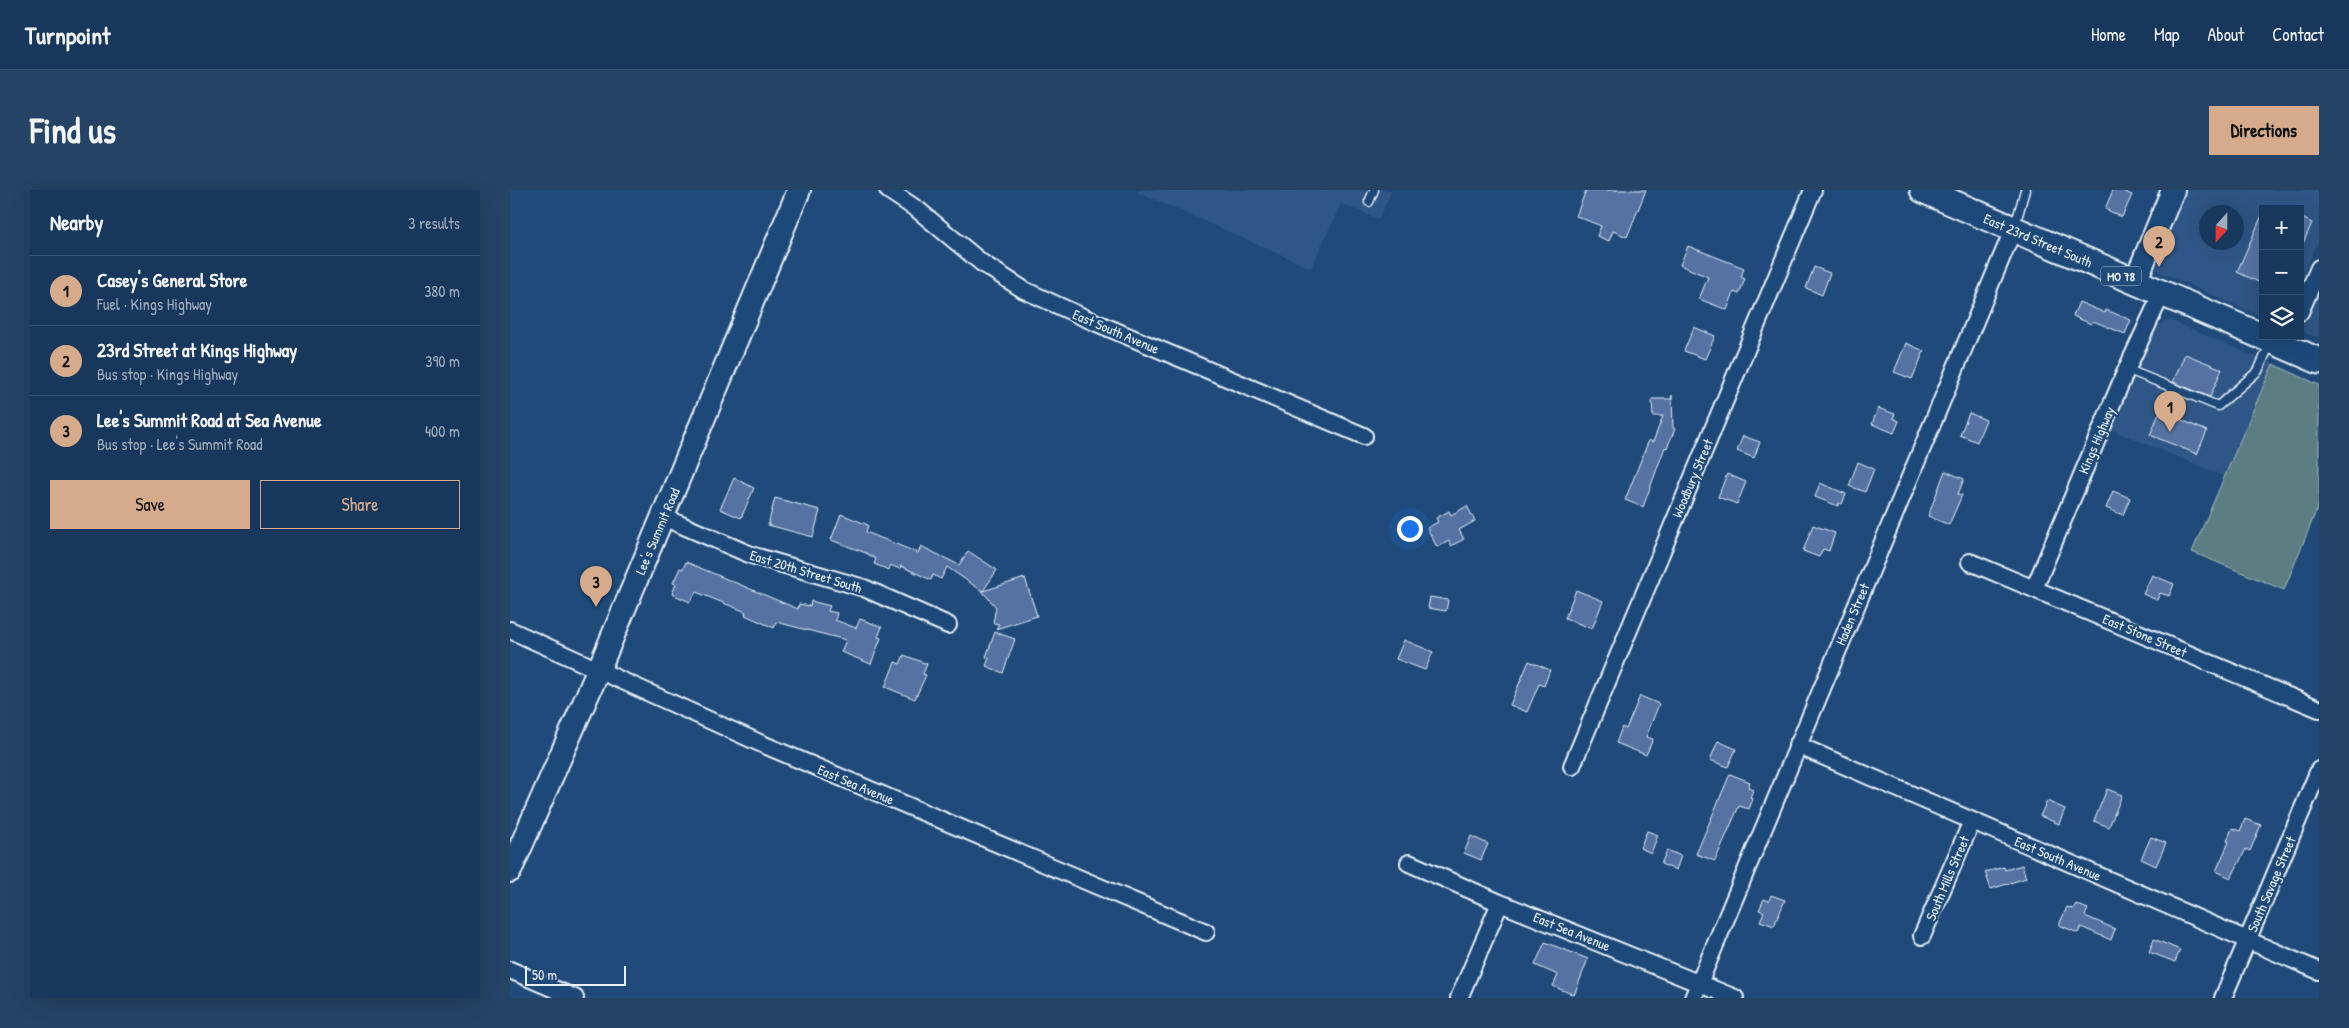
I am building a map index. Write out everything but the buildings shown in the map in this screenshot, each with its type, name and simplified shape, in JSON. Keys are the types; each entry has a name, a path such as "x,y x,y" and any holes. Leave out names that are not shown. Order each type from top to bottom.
{"main road":[{"name":"Lee's Summit Road","path":"510,871 599,669 799,190"},
{"name":"East 23rd Street South","path":"1923,190 2162,294 2282,341 2319,361"},
{"path":"2135,282 2173,190"}],"street":[{"name":"East South Avenue","path":"888,190 918,210 982,263 1024,290 1092,321 1364,436"},
{"name":"Woodbury Street","path":"1572,766 1813,190"},
{"name":"Haden Street","path":"1693,998 2013,230"},
{"path":"2304,303 2319,268"},
{"name":"Kings Highway","path":"2034,589 2126,370 2162,294"},
{"name":"East 20th Street South","path":"663,517 751,555 864,588 948,625"},
{"name":"East Stone Street","path":"1970,562 2319,709"},
{"name":"East Sea Avenue","path":"510,630 762,744 1206,932"},
{"name":"East South Avenue","path":"1797,745 2319,971"},
{"name":"South Savage Street","path":"2223,998 2319,770"},
{"name":"South Mills Street","path":"1922,936 1972,820"},
{"name":"East Sea Avenue","path":"1409,862 1500,903 1735,998"},
{"path":"1459,998 1500,903"},
{"path":"510,970 575,998"}],"lane":[{"path":"1369,202 1374,190"},
{"path":"2013,230 2026,190"},
{"path":"2126,370 2218,406 2258,371 2282,341"}],"shaded area":[{"path":"1138,190 1392,190 1379,219 1341,204 1311,268 1137,192"},
{"path":"2180,190 2319,190 2319,239 2304,273 2304,205 2259,205 2259,315 2160,272 2154,267 2152,257"},
{"path":"2319,282 2319,338 2305,333 2304,322"},
{"path":"2164,321 2172,321 2273,364 2224,476 2112,430 2156,329"}],"green space":[{"path":"2273,364 2319,385 2319,504 2284,590 2192,552"}],"place":[{"name":"23rd Street at Kings Highway","path":"2159,267"},
{"name":"Casey's General Store","path":"2170,432"},
{"name":"Lee's Summit Road at Sea Avenue","path":"596,607"}]}
